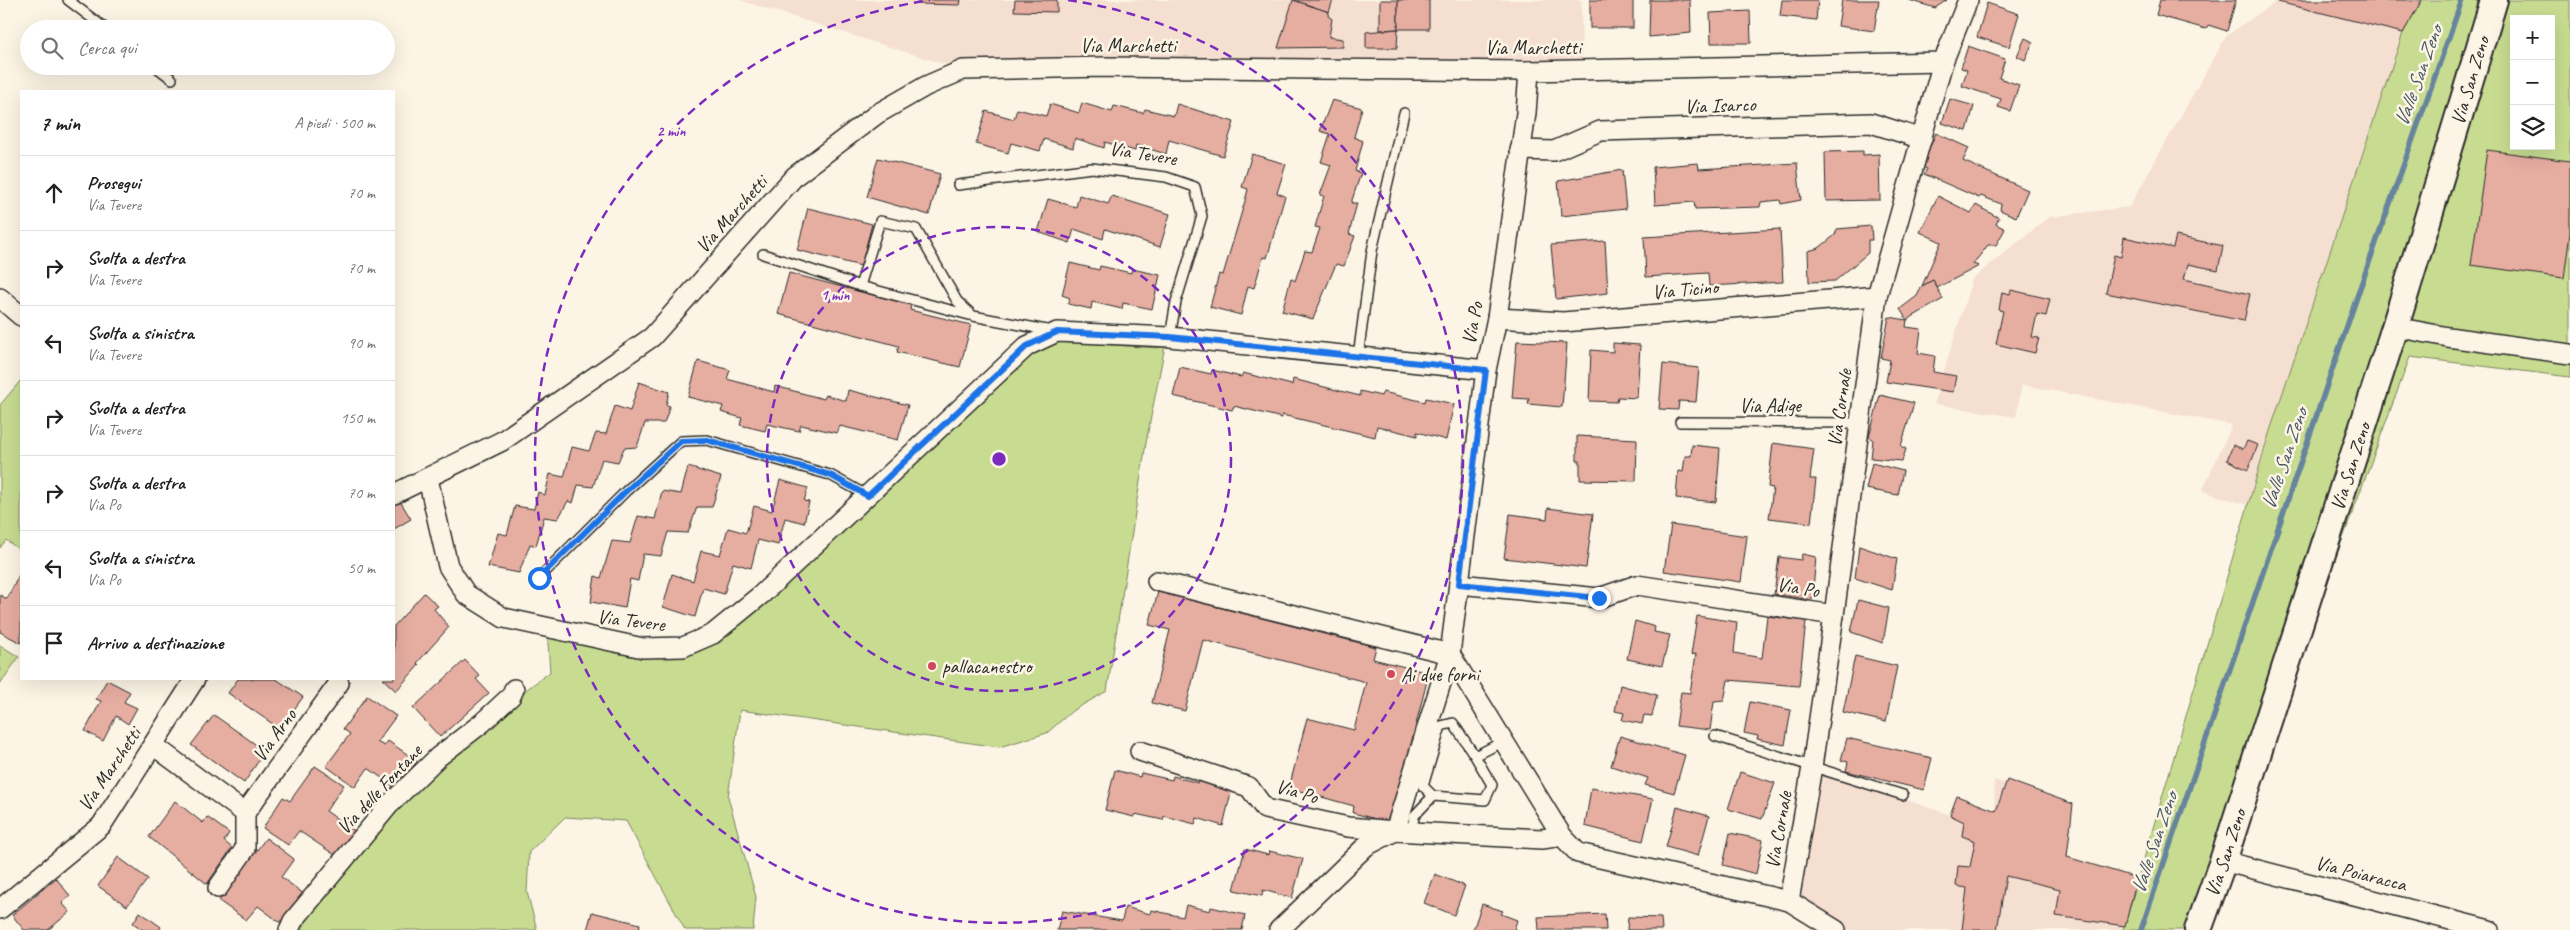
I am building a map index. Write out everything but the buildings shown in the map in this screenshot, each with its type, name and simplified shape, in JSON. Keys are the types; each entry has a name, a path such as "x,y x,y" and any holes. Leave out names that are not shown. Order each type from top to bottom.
{"street":[{"path":"1943,62 1968,0"},
{"name":"Via San Zeno","path":"2198,930 2223,861 2395,327 2494,0"},
{"name":"Via Marchetti","path":"395,494 502,441 652,337 795,176 876,114 926,86 963,70 1124,67 1529,71 1943,62"},
{"name":"Via Cornale","path":"1789,901 1812,767 1877,296 1943,62"},
{"name":"Via Po","path":"1404,831 1450,654 1486,370 1496,318 1520,150 1529,71"},
{"name":"Via Isarco","path":"1520,150 1554,151 1600,131 1861,123 1870,123 1922,139"},
{"name":"Via Ticino","path":"1496,318 1563,322 1877,296"},
{"path":"0,298 20,315"},
{"path":"2395,327 2448,337 2570,354"},
{"name":"Via Tevere","path":"428,479 448,566 466,594 504,618 643,648 683,647 713,634 762,594 1027,346 1057,332 1170,337 1486,370"},
{"path":"1157,581 1450,654 1562,836 1578,853 1789,901 1836,930"},
{"name":"Via Po","path":"1459,584 1599,598 1637,585 1834,615"},
{"name":"Via Marchetti","path":"0,909 101,826 194,680"},
{"name":"Via Arno","path":"245,813 339,684"},
{"name":"Via delle Fontane","path":"289,930 293,921 389,805 438,757 482,723 511,696 514,689"},
{"path":"153,745 245,813 245,849 218,888"},
{"name":"Via Po","path":"1140,750 1249,787 1265,809 1348,827 1542,839 1562,836"},
{"path":"1278,930 1366,846 1404,831"},
{"name":"Via Poiaracca","path":"2223,861 2489,930"}],"lane":[{"path":"68,0 94,20"},
{"path":"166,75 172,80"},
{"path":"1358,357 1372,251 1404,114"},
{"name":"Via Tevere","path":"958,185 1092,168 1166,177 1195,187 1202,216 1176,302 1170,337"},
{"path":"860,286 880,222 916,229 957,301 974,316"},
{"name":"Via Tevere","path":"763,254 860,286 974,316 1057,332"},
{"name":"Via Adige","path":"1680,422 1860,423"},
{"path":"539,578 625,492 681,441 707,440 830,475 868,496"},
{"path":"1453,722 1475,756 1492,785 1484,800 1433,796 1423,786 1441,726 1453,722"},
{"path":"1715,736 1903,794"},
{"path":"1475,756 1504,741"},
{"path":"1404,831 1414,816 1433,796"}],"shaded area":[{"path":"739,0 1581,0 1582,69 963,70"},
{"path":"2279,0 2422,0 2403,33 2269,434 2248,505 2202,491 2232,425 2022,385 2016,417 1934,404 1972,279 2049,217 2129,207 2227,35"},
{"path":"1812,767 1950,815 1957,796 1995,811 1994,780 2073,804 2067,857 2137,878 2123,930 1836,930 1789,901"}],"green space":[{"path":"2422,0 2570,0 2570,377 2410,357 2198,930 2123,930 2269,434 2403,33"},
{"path":"1024,339 1157,348 1165,346 1147,437 1107,691 1072,711 1047,733 999,747 740,710 728,797 756,897 753,930 685,930 626,821 565,817 529,852 527,892 537,930 299,930 397,809 499,710 550,672 547,628 654,645 703,632 926,443"},
{"path":"20,381 20,550 6,540 0,548 0,405"},
{"path":"0,645 19,657 0,684"}],"waterway":[{"name":"Valle San Zeno","path":"2141,930 2360,288 2462,0"}],"place":[{"name":"pallacanestro","path":"932,666"},
{"name":"Ai due forni","path":"1391,674"}],"route":[{"path":"539,578 625,492 681,441 707,440 830,475 868,496 1027,346 1057,332 1170,337 1486,370 1459,584 1599,598"}]}
